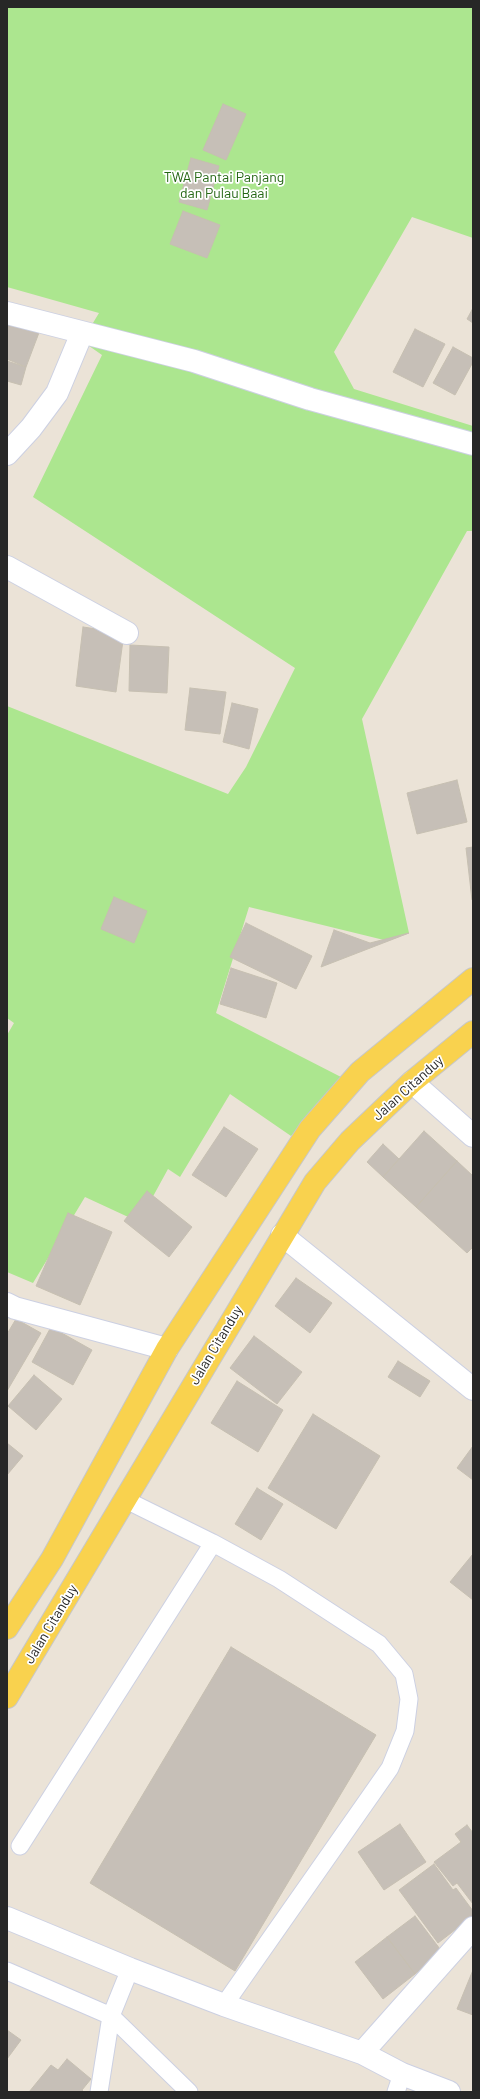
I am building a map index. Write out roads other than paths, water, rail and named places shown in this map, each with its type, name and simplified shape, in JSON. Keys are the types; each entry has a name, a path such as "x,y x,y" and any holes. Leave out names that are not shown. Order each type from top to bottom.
{"main road":[{"path":"7,1628 52,1559 167,1349 310,1129 360,1072 473,979"},
{"name":"Jalan Citanduy","path":"7,1697 314,1182 350,1141 412,1082 473,1032"}],"street":[{"path":"7,313 194,360 310,399 473,444"},
{"path":"7,454 31,428 57,393 82,333"},
{"path":"7,567 127,633"},
{"path":"412,1082 473,1136"},
{"path":"282,1235 473,1389"},
{"path":"7,1304 15,1308 167,1349"},
{"path":"7,1918 130,1969 224,2005 362,2053 399,2083 449,2092"},
{"path":"362,2053 473,1928"}],"lane":[{"path":"124,1499 213,1543 279,1579 379,1644 404,1674 409,1699 405,1731 390,1768 224,2005"},
{"path":"20,1846 213,1543"},
{"path":"99,2092 111,2016 130,1969"},
{"path":"7,1971 111,2016 189,2092"}],"park label":[{"name":"TWA Pantai Panjang dan Pulau Baai","path":"224,186"}]}
